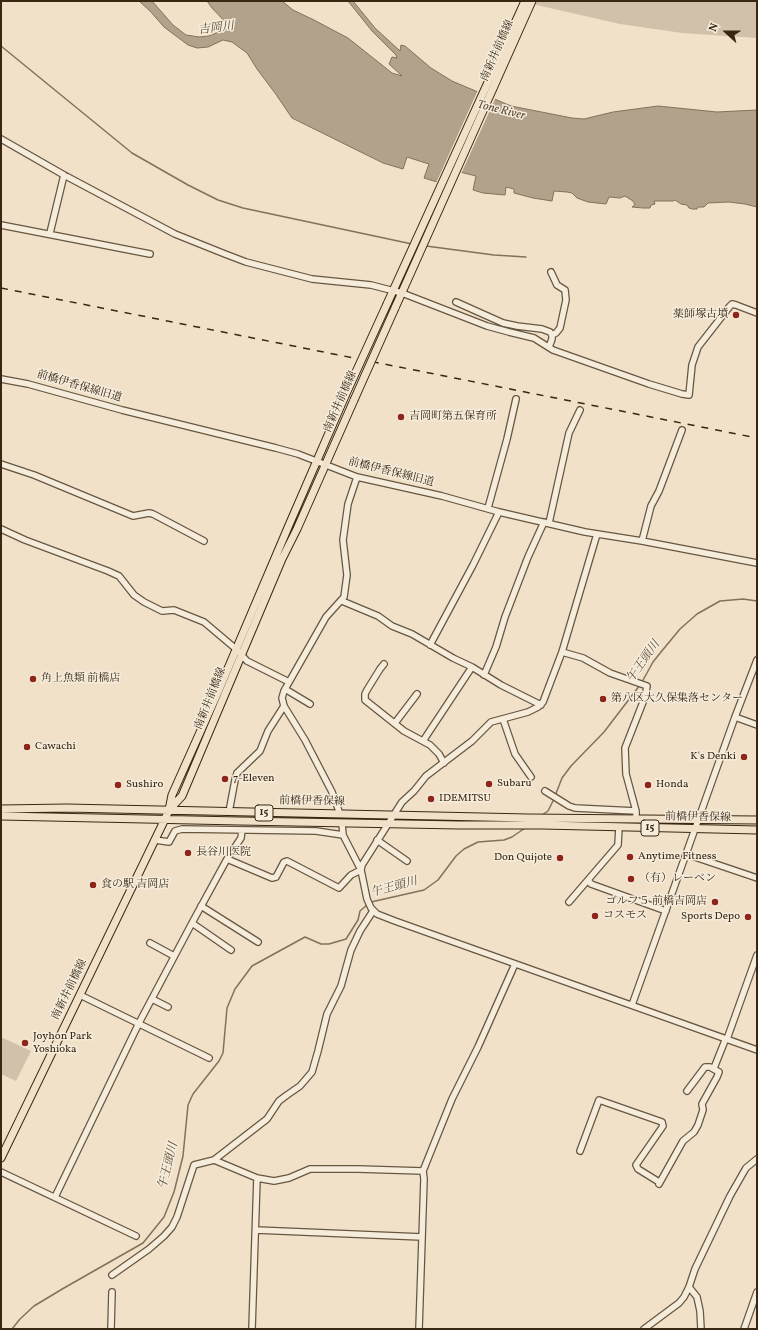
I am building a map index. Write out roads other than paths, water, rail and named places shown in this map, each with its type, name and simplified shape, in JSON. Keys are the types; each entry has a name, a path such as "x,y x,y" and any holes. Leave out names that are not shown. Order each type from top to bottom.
{"main road":[{"name":"南新井前橋線","path":"1,1158 169,810 182,796 316,462 525,1"},
{"name":"南新井前橋線","path":"239,652 354,400 532,1"},
{"name":"前橋伊香保線","path":"1,809 67,808 528,818 757,820"},
{"name":"前橋伊香保線","path":"1,816 757,830"}],"street":[{"path":"1,139 64,175 175,234 239,260 312,279 367,284 394,290 487,326 528,336 538,340 553,350 649,384 689,395 692,365 696,351 702,341 730,306 732,304 736,305 757,313"},
{"path":"50,234 64,175"},
{"path":"1,225 150,254"},
{"path":"552,272 557,285 565,290 566,300 560,328 552,335"},
{"path":"456,302 503,323 542,329 550,332 552,335"},
{"path":"549,348 552,335"},
{"name":"前橋伊香保線旧道","path":"1,378 122,410 261,444 298,454 357,477 442,496 499,512 597,534 642,540 757,564"},
{"path":"488,508 507,439 516,399"},
{"path":"484,675 496,647 505,617 528,557 547,523 569,433 580,410"},
{"path":"642,540 651,506 659,491 682,430"},
{"path":"1,464 34,475 133,516 149,513 152,514 204,540"},
{"path":"340,814 332,792 305,740 284,706 282,698 285,689 326,617 342,601 347,582 343,540 345,522 348,504 357,477"},
{"path":"430,645 473,565 499,512"},
{"path":"1,529 25,540 108,570 119,576 134,595 144,602 162,611 174,610 204,622 239,652 247,661 289,682"},
{"path":"227,860 274,878 286,861 339,888 351,875 361,870 362,865 377,840 402,802 414,791 426,776 472,741 491,722 528,712 542,705 562,652 597,534"},
{"path":"342,601 378,616 392,626 412,634 520,695 542,705"},
{"path":"562,652 583,658 610,673 647,687 646,695 629,737 625,753 626,774 636,811 636,819"},
{"path":"632,1005 735,717 757,660"},
{"path":"384,664 367,690 365,698 366,701 412,736 423,741 435,750 444,763"},
{"path":"423,741 472,667"},
{"path":"285,689 310,704"},
{"path":"395,723 417,694"},
{"path":"228,812 238,773 260,752 268,730 284,706"},
{"path":"735,717 757,725"},
{"path":"503,719 515,754 531,777"},
{"path":"545,792 575,808 636,811"},
{"path":"342,823 343,835 361,870 367,899 372,909 395,921 727,1038 757,1050"},
{"path":"569,902 618,845 619,827"},
{"path":"155,840 169,842 175,831 182,829 316,831 343,835"},
{"path":"55,1197 139,1024 201,906 241,838 242,830"},
{"path":"377,840 407,861"},
{"path":"686,854 757,878"},
{"path":"588,880 591,884 666,910"},
{"path":"201,906 258,942"},
{"path":"112,1275 150,1249 168,1231 177,1217 194,1165 214,1160 267,1119 279,1101 300,1086 312,1072 327,1014 341,986 351,950 372,909"},
{"path":"192,923 231,950"},
{"path":"150,943 174,956"},
{"path":"714,1068 727,1038 757,955"},
{"path":"419,1329 424,1179 423,1171 452,1099 478,1047 516,964"},
{"path":"80,994 208,1058"},
{"path":"152,999 168,1007"},
{"path":"580,1151 599,1100 662,1122 663,1126 636,1165 638,1169 659,1184 683,1141 694,1132 698,1125 703,1110 702,1104 719,1072 714,1068 708,1066 705,1067 687,1091"},
{"path":"644,1329 684,1297 695,1269 730,1196 746,1168 757,1159"},
{"path":"214,1160 257,1178 274,1181 289,1178 310,1169 423,1171"},
{"path":"1,1172 136,1236"},
{"path":"252,1329 257,1178"},
{"path":"256,1230 422,1237"},
{"path":"689,1287 698,1297 701,1329"},
{"path":"111,1329 112,1292"},
{"path":"744,1329 757,1292"}],"water":[{"name":"Tone River","path":"139,1 152,1 173,25 186,35 199,37 209,36 230,27 207,1 282,1 293,10 348,38 392,73 402,76 389,64 392,57 397,58 396,55 372,31 348,1 353,1 375,28 400,51 401,45 405,46 431,68 452,81 511,106 572,118 584,119 613,112 658,106 717,112 757,110 757,207 729,202 708,203 704,207 692,209 675,200 654,201 655,204 651,205 650,208 643,208 632,207 635,205 633,201 625,196 620,198 609,197 606,204 588,202 577,198 572,193 554,191 552,201 514,193 514,189 506,187 505,195 483,193 473,190 476,176 456,171 437,182 424,178 429,164 407,157 403,169 383,163 292,118 247,53 232,42 223,40 208,47 197,48 188,45 164,27"}],"waterway":[{"path":"1,46 132,153 188,185 218,200 243,208 412,244"},
{"path":"426,246 494,255 526,257"},
{"name":"午王頭川","path":"642,682 653,662 661,652 680,629 697,614 720,601 743,599 757,601"},
{"name":"午王頭川","path":"555,796 562,778 571,766 604,732 640,685"},
{"name":"午王頭川","path":"542,815 548,811 554,799"},
{"name":"午王頭川","path":"371,902 424,890 438,880 456,856 464,849 478,842 504,840 512,837 525,828"},
{"name":"午王頭川","path":"12,1329 34,1306 143,1243 164,1217 174,1192 183,1156 188,1105 193,1094 219,1061 223,1053 227,1008 235,989 252,966 305,937 321,944 329,944 346,939 358,920 360,911 368,904"}],"railway":[{"path":"1,288 757,438"}],"place":[{"name":"薬師塚古墳","path":"736,315"},
{"name":"吉岡町第五保育所","path":"401,417"},
{"name":"角上魚類 前橋店","path":"33,679"},
{"name":"第八区大久保集落センター","path":"603,699"},
{"name":"Cawachi","path":"27,747"},
{"name":"K's Denki","path":"744,757"},
{"name":"7-Eleven","path":"225,779"},
{"name":"Subaru","path":"489,784"},
{"name":"Sushiro","path":"118,785"},
{"name":"Honda","path":"648,785"},
{"name":"IDEMITSU","path":"431,799"},
{"name":"長谷川医院","path":"188,853"},
{"name":"Anytime Fitness","path":"630,857"},
{"name":"Don Quijote","path":"560,858"},
{"name":"（有）レーベン","path":"631,879"},
{"name":"食の駅 吉岡店","path":"93,885"},
{"name":"ゴルフ５ 前橋吉岡店","path":"715,902"},
{"name":"コスモス","path":"595,916"},
{"name":"Sports Depo","path":"748,917"},
{"name":"Joyhon Park Yoshioka","path":"25,1043"}],"water label":[{"name":"吉岡川","path":"216,29"}]}
